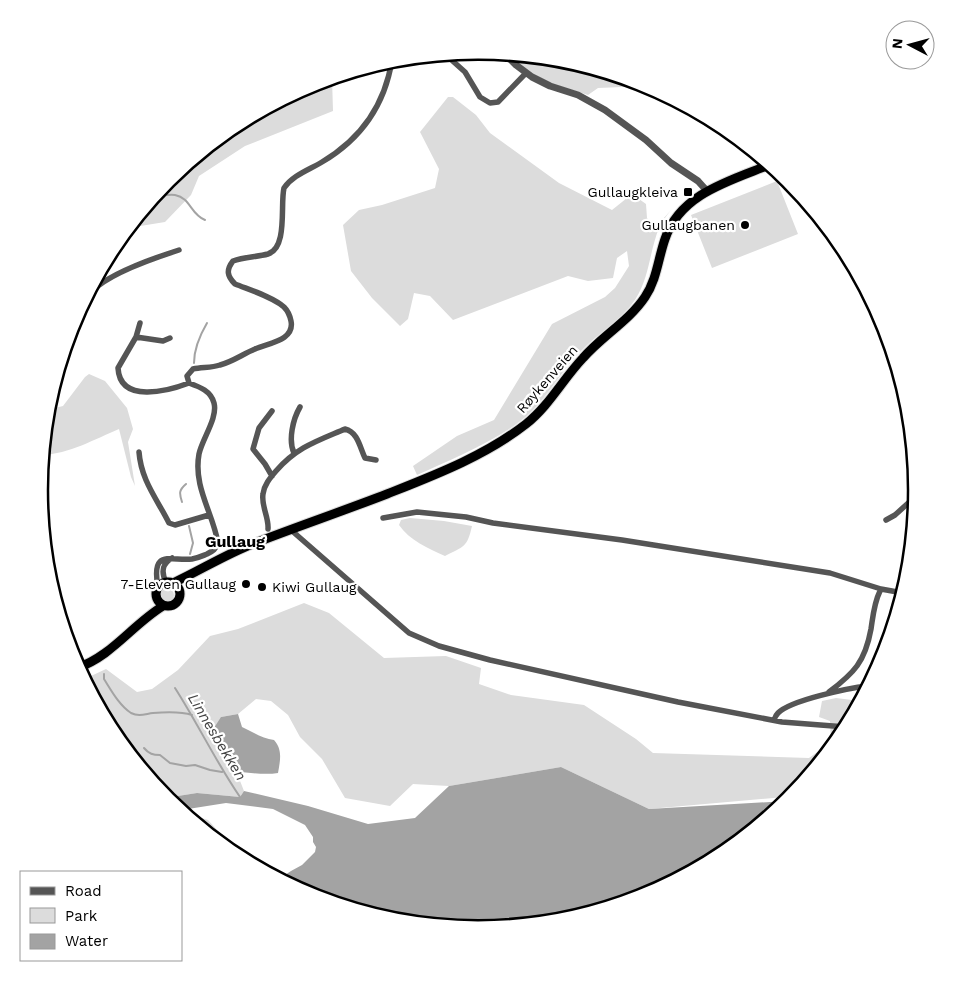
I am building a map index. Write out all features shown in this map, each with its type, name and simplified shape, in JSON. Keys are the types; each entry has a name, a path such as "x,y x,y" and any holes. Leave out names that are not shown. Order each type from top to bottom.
{"highway":[{"name":"Røykenveien","path":"166,584 195,572 233,552 449,469 494,445 527,423 547,404 582,358 640,304 654,280 664,242 672,223 684,209 707,192 762,168"},
{"name":"Røykenveien","path":"180,591 195,572"},
{"path":"85,665 109,651 142,620 163,606 170,606 176,603 180,597 180,591 166,584 142,620"},
{"path":"156,598 163,606"}],"street":[{"path":"453,61 465,72 480,97 490,103 498,102 526,73"},
{"path":"514,62 526,73 550,86 578,95 597,105 646,140 671,163 698,181 707,192"},
{"path":"189,384 187,376 193,369 220,365 283,338 288,334 292,322 289,312 274,301 235,284 230,280 228,267 233,261 268,254 277,248 281,232 284,188 295,177 326,160 345,146 362,130 383,93 390,70"},
{"path":"100,284 128,269 179,250"},
{"path":"140,323 136,337 118,368 124,384 136,390 152,393 189,384 209,393 214,402 215,410 199,454 198,466 199,484 218,541 216,548 197,558 166,558 158,566 156,575 166,584"},
{"path":"136,337 163,341 170,338"},
{"path":"294,453 292,448 293,420 300,407"},
{"path":"272,411 259,428 253,449 272,476"},
{"path":"268,529 268,521 262,498 265,487 272,476 294,453 345,429 355,435 366,458 376,460"},
{"path":"139,452 141,470 145,481 169,523 175,524 209,515"},
{"path":"886,520 908,504"},
{"path":"383,518 417,512 466,516 493,523 604,537 830,573 895,592"},
{"path":"292,530 409,633 431,643 517,666 678,702 782,722 837,726"},
{"path":"166,584 163,576 164,566 172,558"},
{"path":"829,692 850,676 862,659 870,636 875,602 880,591"},
{"path":"774,720 778,713 787,707 829,692 860,687"}],"green space":[{"path":"519,62 589,75 626,87 598,88 588,95 553,84 529,72"},
{"path":"332,86 333,111 245,146 199,176 191,195 165,222 138,226 173,186 216,149 263,118 287,105"},
{"path":"448,97 453,97 476,115 490,133 559,183 612,210 632,194 646,204 647,218 654,229 672,209 659,228 644,282 635,300 623,314 573,359 537,406 519,422 491,440 417,475 413,466 457,436 494,420 552,324 605,297 615,288 629,266 627,251 617,258 613,278 588,281 568,276 453,320 430,296 414,293 408,319 400,326 372,298 351,271 343,225 359,210 382,205 435,188 439,169 420,132"},
{"name":"Gullaugbanen","path":"777,181 798,234 712,268 691,215"},
{"path":"89,374 105,381 127,408 133,429 128,442 135,486 119,429 72,449 49,454 56,408 63,406"},
{"path":"410,518 472,526 464,546 445,556 420,544 403,530 399,525 401,520"},
{"path":"164,588 170,588 174,595 170,602 164,602 160,598 160,592"},
{"path":"304,603 329,613 384,658 446,656 481,668 479,684 511,695 584,705 636,739 653,753 809,758 821,749 779,798 649,809 561,767 449,786 413,784 390,806 345,798 322,759 300,737 288,715 271,701 256,699 238,714 221,717 233,763 244,791 240,797 197,793 175,796 136,752 105,705 90,677 106,669 137,692 152,689 178,670 210,636 238,629"},
{"path":"836,698 853,700 831,735 830,721 819,717 822,701"},
{"path":"197,816 208,820 224,838"}],"water":[{"path":"238,714 242,727 262,737 274,740 277,744 280,756 278,773 241,772 233,763 214,728 221,717"},
{"path":"561,767 649,809 775,802 739,832 692,863 642,888 616,898 589,906 534,917 506,920 449,920 421,917 366,906 339,898 285,875 302,865 315,852 316,847 313,837 305,825 273,809 226,803 188,809 175,796 197,793 240,797 244,791 308,806 368,824 415,818 449,786"}],"waterway":[{"name":"Linnesbekken","path":"164,195 173,195 184,199 196,214 205,220"},
{"name":"Linnesbekken","path":"194,363 198,342 207,323"},
{"name":"Linnesbekken","path":"182,502 180,492 186,484"},
{"name":"Linnesbekken","path":"189,526 193,543 190,554"},
{"path":"104,674 104,679 116,697 131,713 139,715 172,712 192,715"},
{"name":"Linnesbekken","path":"175,688 240,797"},
{"path":"144,748 151,754 160,755 170,763 186,766 195,765 222,772"}],"place":[{"name":"Gullaugkleiva","path":"688,192"},
{"name":"Gullaugbanen","path":"745,225"},
{"name":"7-Eleven Gullaug","path":"246,584"},
{"name":"Kiwi Gullaug","path":"262,587"}],"district":[{"name":"Gullaug","path":"235,541"}]}
